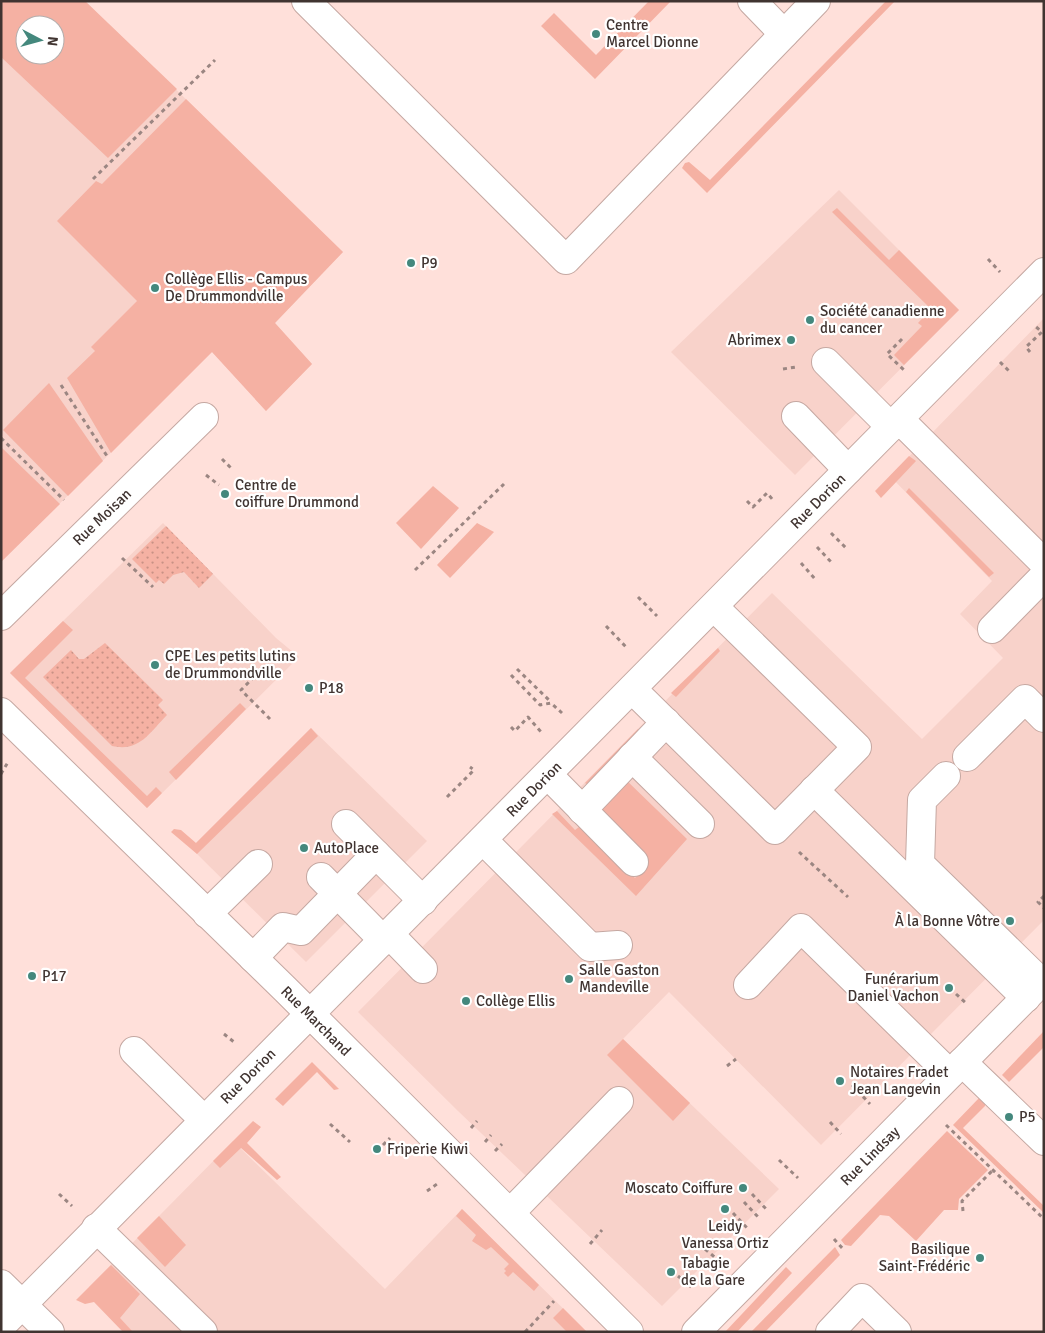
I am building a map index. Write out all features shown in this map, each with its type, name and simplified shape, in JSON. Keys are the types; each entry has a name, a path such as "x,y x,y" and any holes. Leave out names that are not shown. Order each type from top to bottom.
{"street":[{"path":"306,1 566,260 816,1"},
{"path":"752,1 784,34"},
{"name":"Rue Dorion","path":"1,1326 848,470 1042,277"},
{"path":"826,362 895,423 1044,563"},
{"path":"796,416 848,470"},
{"name":"Rue Moisan","path":"1,616 204,417"},
{"path":"992,629 1044,576"},
{"path":"632,689 775,830 856,747 714,607"},
{"path":"967,757 1025,699 1044,718"},
{"name":"Rue Marchand","path":"1,712 253,958 629,1332"},
{"path":"582,810 666,722"},
{"path":"632,757 700,824"},
{"path":"548,775 634,862"},
{"path":"946,776 922,800 920,864 1037,986"},
{"path":"814,790 1037,986"},
{"path":"346,824 423,901"},
{"path":"484,840 590,947 618,945"},
{"path":"253,958 283,927 301,930 330,886 376,854"},
{"path":"207,914 258,864"},
{"path":"330,886 423,969"},
{"path":"748,985 802,928 956,1068 1039,1127"},
{"name":"Rue Lindsay","path":"696,1332 1037,986"},
{"path":"134,1051 204,1120"},
{"path":"510,1213 619,1101"},
{"path":"96,1228 202,1332"},
{"path":"1,1284 50,1332"},
{"path":"830,1332 862,1298 897,1332"}],"path":[{"path":"93,179 214,60"},
{"path":"988,259 1001,273"},
{"path":"1030,352 1026,347 1042,332 1033,324"},
{"path":"902,339 887,354 904,370"},
{"path":"998,360 1010,372"},
{"path":"61,385 107,456"},
{"path":"1,438 64,500"},
{"path":"222,459 234,470"},
{"path":"206,475 219,485"},
{"path":"415,570 504,484"},
{"path":"746,501 753,506 768,493 774,501"},
{"path":"828,530 846,548"},
{"path":"815,545 832,563"},
{"path":"122,558 153,587"},
{"path":"799,560 815,580"},
{"path":"638,597 658,617"},
{"path":"606,626 627,648"},
{"path":"518,669 562,713"},
{"path":"244,671 252,680 240,690 270,719"},
{"path":"512,675 540,705 551,703"},
{"path":"511,727 515,732 528,717 542,733"},
{"path":"1,774 8,762"},
{"path":"447,797 474,770 470,767"},
{"path":"775,830 848,897"},
{"path":"1044,896 1038,902 1044,908"},
{"path":"956,994 966,1004"},
{"path":"224,1034 234,1042"},
{"path":"727,1066 736,1059"},
{"path":"852,1085 870,1104"},
{"path":"471,1128 477,1122"},
{"path":"830,1122 841,1134"},
{"path":"330,1124 350,1142"},
{"path":"946,1125 1044,1219"},
{"path":"486,1142 492,1135"},
{"path":"384,1146 392,1136"},
{"path":"495,1151 502,1144"},
{"path":"779,1160 798,1178"},
{"path":"962,1211 962,1201 993,1170"},
{"path":"427,1191 439,1182"},
{"path":"59,1194 72,1206"},
{"path":"752,1194 767,1210"},
{"path":"744,1202 759,1218"},
{"path":"733,1213 748,1229"},
{"path":"590,1244 602,1230"},
{"path":"834,1239 844,1250"},
{"path":"704,1249 718,1260"},
{"path":"678,1276 691,1287"},
{"path":"525,1332 558,1297"}],"shaded area":[{"name":"Collège Ellis - Campus De Drummondville","path":"1,1 85,1 343,252 275,323 312,364 266,411 212,352 1,562"},
{"path":"1,1 85,1 177,89 108,158 1,57"},
{"path":"649,1 671,1 595,79 541,26 554,13 596,55"},
{"path":"886,1 895,1 707,193 682,168 685,163 689,162 710,180"},
{"path":"186,99 343,252 275,323 312,364 266,411 212,352 111,453 67,378 95,351 91,347 137,301 57,221 96,181 102,184"},
{"path":"839,190 959,310 795,475 671,352"},
{"path":"837,208 889,260 899,250 959,310 904,365 894,355 922,326 918,323 931,309 832,212"},
{"path":"1044,318 1044,920 821,1145 669,992 623,1039 779,1189 662,1306 458,1111 358,1012 772,593 922,739 1003,658 960,614 992,581 890,476"},
{"path":"49,383 103,461 68,496 3,430"},
{"path":"1,447 60,504 1,562"},
{"path":"909,456 916,461 881,498 875,491"},
{"path":"433,486 459,508 421,549 396,523"},
{"path":"909,488 994,573 989,577 906,492"},
{"name":"CPE Les petits lutins de Drummondville","path":"163,523 276,638 299,657 147,808 10,673"},
{"path":"477,523 494,532 450,578 437,565"},
{"path":"166,526 213,574 199,588 184,572 173,575 164,584 159,580 156,583 132,559"},
{"path":"63,621 73,630 25,678 147,796 156,787 162,793 147,808 10,673"},
{"path":"105,643 163,700 158,705 167,715 143,740 130,746 112,746 43,677 71,650 79,659 84,659"},
{"path":"718,648 720,651 676,697 671,693"},
{"path":"240,703 246,709 176,780 169,772"},
{"path":"311,728 427,841 306,962 191,848"},
{"path":"311,728 318,736 197,854 171,832 174,829 181,830 196,843"},
{"path":"638,729 640,734 590,786 585,783"},
{"path":"625,779 687,839 636,896 552,814 557,811 575,830 579,827 635,878 644,870 648,858 597,809"},
{"path":"1044,1031 1044,1047 1009,1082 1002,1075"},
{"path":"623,1039 690,1103 673,1121 607,1055"},
{"path":"312,1062 339,1089 334,1090 317,1072 283,1106 275,1099"},
{"path":"979,1098 985,1102 985,1106 963,1128 1044,1206 1044,1213 953,1125"},
{"path":"253,1121 261,1127 247,1143 281,1177 277,1180 241,1148 220,1168 213,1161"},
{"path":"947,1131 988,1170 959,1199 958,1210 944,1210 916,1241 889,1216 880,1215 851,1246 845,1245 841,1240"},
{"path":"233,1141 385,1289 462,1209 587,1332 133,1332 89,1287"},
{"path":"462,1209 539,1285 534,1291 513,1272 508,1277 504,1273 506,1271 504,1269 509,1264 491,1247 486,1250 472,1241 476,1235 456,1216"},
{"path":"159,1216 186,1245 165,1267 137,1238"},
{"path":"835,1247 840,1255 765,1332 751,1332"},
{"path":"111,1265 140,1294 120,1318 133,1332 123,1332 94,1302 85,1304 76,1300"},
{"path":"786,1267 792,1273 737,1332 725,1332"},
{"path":"563,1308 587,1332 567,1332 553,1318"}],"place":[{"name":"Centre Marcel Dionne","path":"596,34"},
{"name":"P9","path":"411,263"},
{"name":"Collège Ellis - Campus De Drummondville","path":"155,288"},
{"name":"Société canadienne du cancer","path":"810,320"},
{"name":"Abrimex","path":"791,340"},
{"name":"Centre de coiffure Drummond","path":"225,494"},
{"name":"CPE Les petits lutins de Drummondville","path":"155,665"},
{"name":"P18","path":"309,688"},
{"name":"AutoPlace","path":"304,848"},
{"name":"À la Bonne Vôtre","path":"1010,921"},
{"name":"P17","path":"32,976"},
{"name":"Salle Gaston Mandeville","path":"569,979"},
{"name":"Funérarium Daniel Vachon","path":"949,988"},
{"name":"Collège Ellis","path":"466,1001"},
{"name":"Notaires Fradet Jean Langevin","path":"840,1081"},
{"name":"P5","path":"1009,1117"},
{"name":"Friperie Kiwi","path":"377,1149"},
{"name":"Moscato Coiffure","path":"743,1188"},
{"name":"Leidy Vanessa Ortiz","path":"725,1209"},
{"name":"Basilique Saint-Frédéric","path":"980,1258"},
{"name":"Tabagie de la Gare","path":"671,1272"}]}
